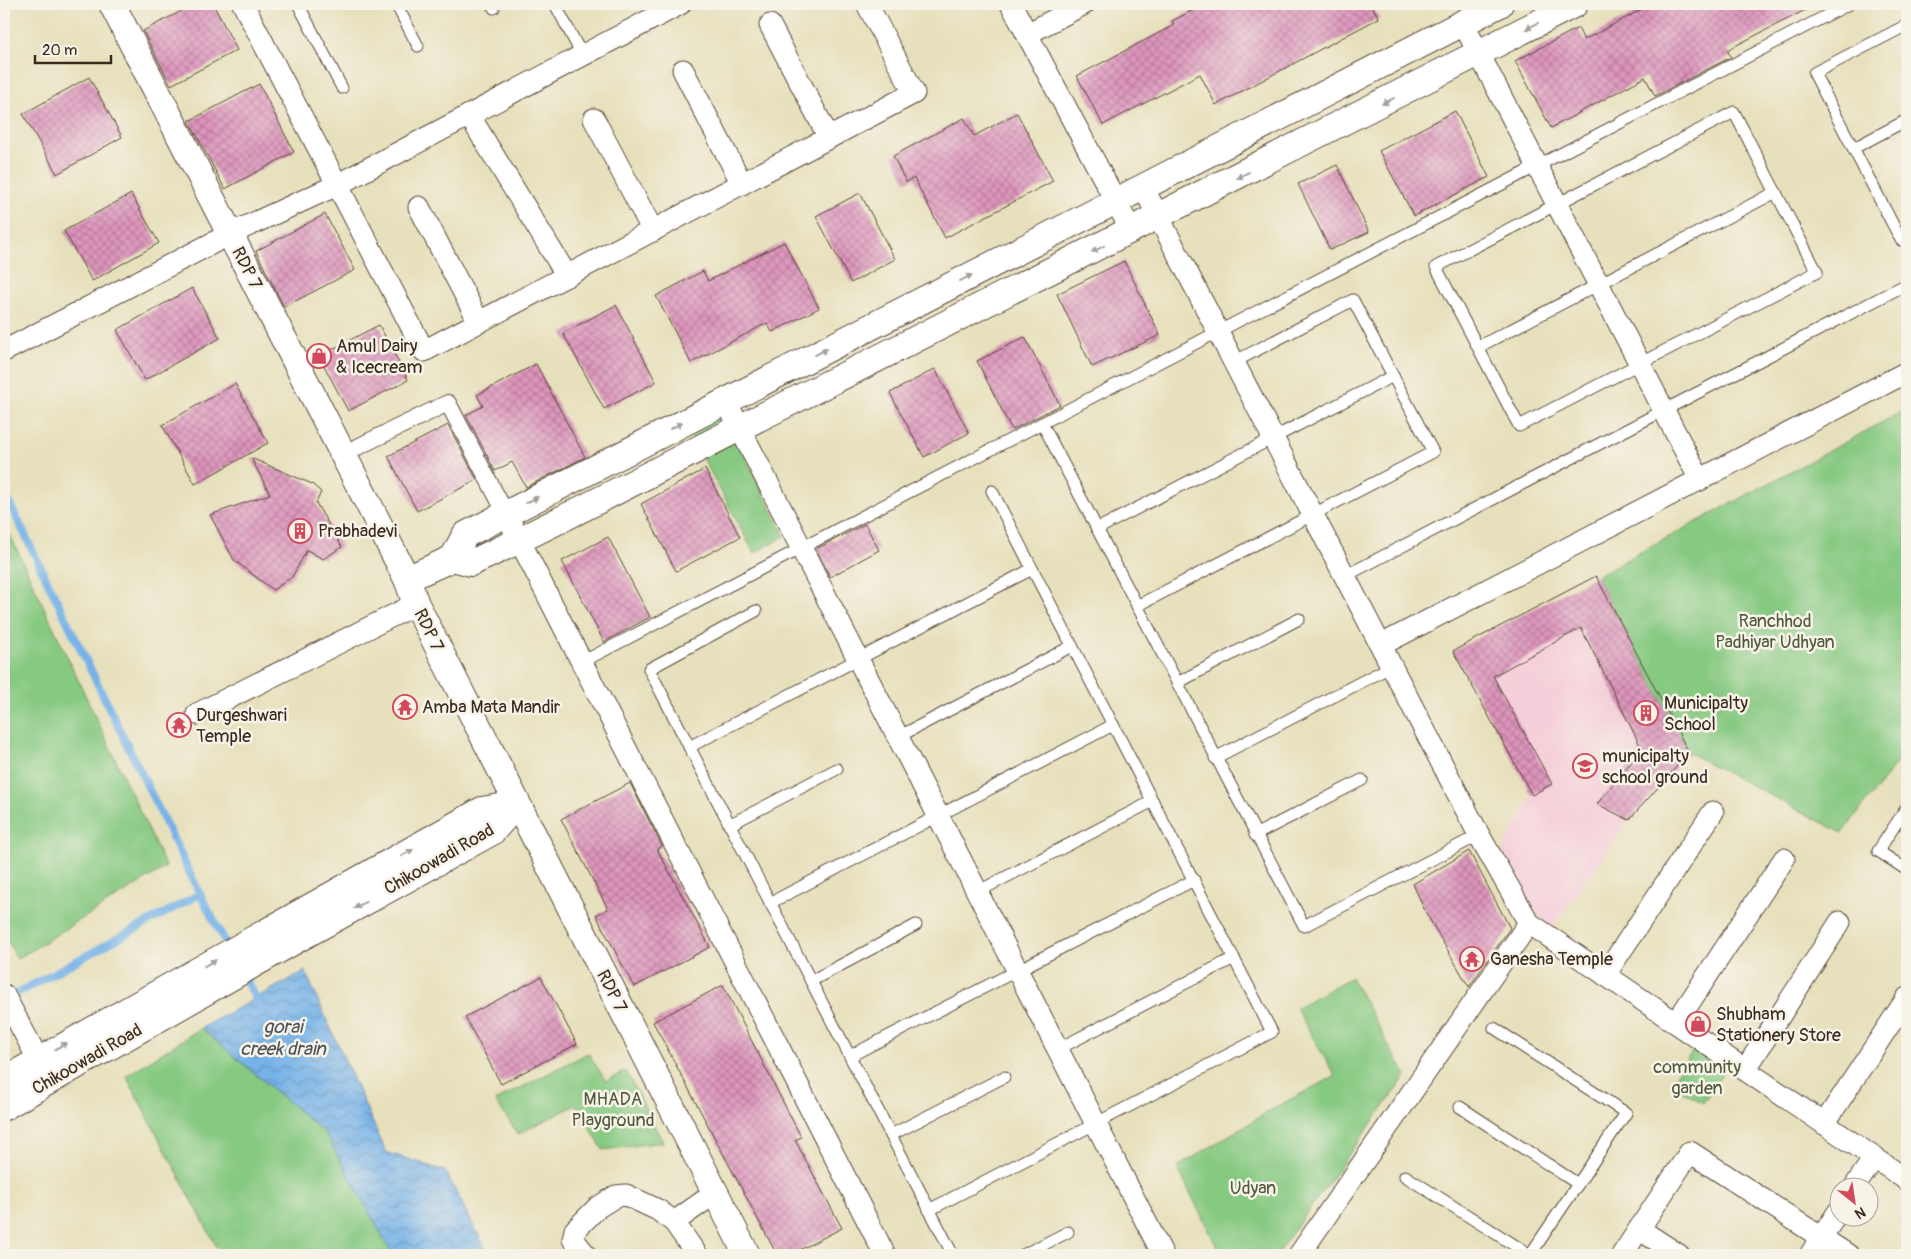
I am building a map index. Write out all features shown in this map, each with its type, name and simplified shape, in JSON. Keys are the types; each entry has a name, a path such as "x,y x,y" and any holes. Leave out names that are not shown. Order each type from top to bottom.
{"street":[{"name":"RDP 7","path":"112,4 407,579 416,604 747,1255"},
{"path":"243,4 424,351 914,93 867,4"},
{"path":"4,351 230,234 337,184 680,4"},
{"path":"1011,4 1132,232"},
{"path":"1027,34 1084,4"},
{"path":"407,579 453,558 464,535 1500,4"},
{"path":"453,558 471,563 520,541 739,428 1132,232 1575,4"},
{"path":"1463,23 1700,480"},
{"path":"770,25 829,138"},
{"path":"683,70 742,184"},
{"path":"469,115 567,276"},
{"path":"594,119 653,231"},
{"path":"1143,187 1479,835 1529,923 1874,1158 1906,1175"},
{"path":"419,207 479,322"},
{"path":"1381,645 1907,372"},
{"path":"726,401 1163,1255"},
{"path":"343,454 448,403 885,1255"},
{"path":"197,714 416,604"},
{"name":"Chikoowadi Road","path":"4,1107 44,1070 293,930 492,832 517,804"},
{"path":"1605,975 1713,812"},
{"path":"1676,1022 1784,859"},
{"path":"1745,1070 1840,922"},
{"path":"1299,1255 1529,923"},
{"path":"4,995 44,1070"},
{"path":"1824,1124 1907,998"},
{"name":"Chikoowadi Road","path":"4,1080 44,1070"},
{"path":"1622,1255 1690,1152 1815,1247 1848,1255"},
{"path":"1862,1176 1874,1158"},
{"path":"586,1255 573,1239 574,1230 597,1208 616,1196 626,1194 643,1201 674,1222 697,1255"},
{"path":"674,1222 715,1194"},
{"path":"1815,1247 1829,1226"},
{"path":"1639,1229 1679,1255"}],"lane":[{"path":"298,4 342,88"},
{"path":"396,4 418,46"},
{"path":"555,4 582,55"},
{"path":"582,662 1849,4"},
{"path":"1907,24 1814,73 1901,240 1907,236"},
{"path":"1734,112 1817,272 1519,426 1436,267 1557,204 1734,112"},
{"path":"1854,148 1907,120"},
{"path":"1478,347 1776,192"},
{"path":"1345,576 1907,284"},
{"path":"1137,606 1432,452 1353,300 1234,362"},
{"path":"1097,529 1393,376"},
{"path":"1042,423 1304,926 1479,835"},
{"path":"929,1210 1272,1032 992,491"},
{"path":"689,747 1032,569"},
{"path":"756,611 649,669 953,1255"},
{"path":"1177,682 1299,619"},
{"path":"898,737 1072,646"},
{"path":"1215,758 1392,666"},
{"path":"770,904 1114,725"},
{"path":"730,825 837,769"},
{"path":"1255,835 1362,780"},
{"path":"977,892 1153,800"},
{"path":"1907,807 1878,851 1907,870"},
{"path":"850,1056 1194,880"},
{"path":"811,980 916,925"},
{"path":"1058,1049 1234,958"},
{"path":"1405,1176 1530,1255 1626,1113 1494,1028"},
{"path":"891,1135 1004,1077"},
{"path":"1460,1107 1578,1184"},
{"path":"1023,1255 1068,1232"}],"shaded area":[{"name":"municipalty school ground","path":"1581,628 1642,749 1598,804 1629,820 1549,932 1501,853 1532,795 1551,783 1493,676"}],"green space":[{"name":"Ranchhod Padhiyar Udhyan","path":"1907,409 1907,750 1842,833 1689,753 1596,576"},
{"path":"723,414 785,536 754,553 688,430"},
{"path":"4,522 166,867 17,959 4,934"},
{"name":"Udyan","path":"1351,977 1406,1076 1276,1255 1221,1255 1177,1167 1276,1107 1335,1076 1296,1008"},
{"path":"201,1028 325,1133 393,1255 221,1255 126,1076"},
{"name":"community garden","path":"1694,1049 1724,1070 1703,1103 1670,1084"},
{"name":"MHADA Playground","path":"588,1053 606,1081 626,1071 663,1142 603,1150 576,1105 518,1134 495,1101"}],"water":[{"name":"gorai creek drain","path":"305,971 386,1152 445,1171 489,1255 393,1255 325,1133 201,1028"}],"building":[{"path":"195,4 213,4 237,50 171,85 143,31"},
{"path":"1205,4 1371,4 1379,18 1216,105 1200,74 1103,125 1077,76 1174,25 1172,21"},
{"path":"1652,4 1817,4 1727,50 1731,57 1655,96 1645,77 1551,128 1515,61 1578,28 1584,40"},
{"path":"89,77 122,137 57,174 23,114"},
{"path":"259,84 294,152 225,189 189,121"},
{"path":"1455,111 1489,177 1414,216 1379,151"},
{"path":"1017,113 1053,181 945,238 914,178 906,182 893,156 964,118 974,136"},
{"path":"1337,165 1369,232 1330,250 1298,184"},
{"path":"860,193 895,259 851,283 816,216"},
{"path":"131,194 159,243 92,281 64,231"},
{"path":"325,214 355,270 284,307 256,251"},
{"path":"784,242 819,308 772,332 767,323 691,363 656,296 703,271 708,281"},
{"path":"1124,261 1160,335 1092,367 1057,294"},
{"path":"192,288 220,338 145,380 117,330"},
{"path":"616,305 656,382 604,409 563,333"},
{"path":"379,325 408,380 348,411 319,356"},
{"path":"1025,337 1060,405 1012,430 977,361"},
{"path":"536,364 585,457 526,487 512,462 495,471 466,415 483,406 477,395"},
{"path":"935,369 969,433 924,457 890,393"},
{"path":"235,384 268,443 195,484 162,425"},
{"path":"448,425 477,480 417,511 388,456"},
{"name":"Prabhadevi","path":"251,458 312,484 321,492 316,503 342,547 323,559 307,550 292,577 273,590 234,560 210,515 270,494"},
{"path":"705,469 740,537 676,571 641,504"},
{"path":"865,524 879,550 830,577 816,549"},
{"path":"608,537 650,617 604,642 562,561"},
{"name":"Municipalty School","path":"1596,576 1689,753 1629,820 1597,804 1642,749 1581,628 1493,676 1552,784 1532,795 1453,651"},
{"path":"630,783 662,846 657,849 710,947 634,987 596,915 608,909 561,819"},
{"name":"Ganesha Temple","path":"1469,851 1510,928 1469,987 1426,913 1413,884"},
{"path":"541,977 577,1044 501,1084 465,1017"},
{"path":"723,985 801,1137 795,1140 842,1228 790,1255 777,1255 653,1022"}],"waterway":[{"path":"4,492 200,894"},
{"path":"8,998 200,894 229,949"},
{"path":"243,974 260,1006"}],"place":[{"name":"Amul Dairy & Icecream","path":"319,356"},
{"name":"Prabhadevi","path":"300,531"},
{"name":"Amba Mata Mandir","path":"405,707"},
{"name":"Municipalty School","path":"1646,713"},
{"name":"Durgeshwari Temple","path":"179,725"},
{"name":"municipalty school ground","path":"1585,766"},
{"name":"Ganesha Temple","path":"1472,959"},
{"name":"Shubham Stationery Store","path":"1698,1024"}]}
